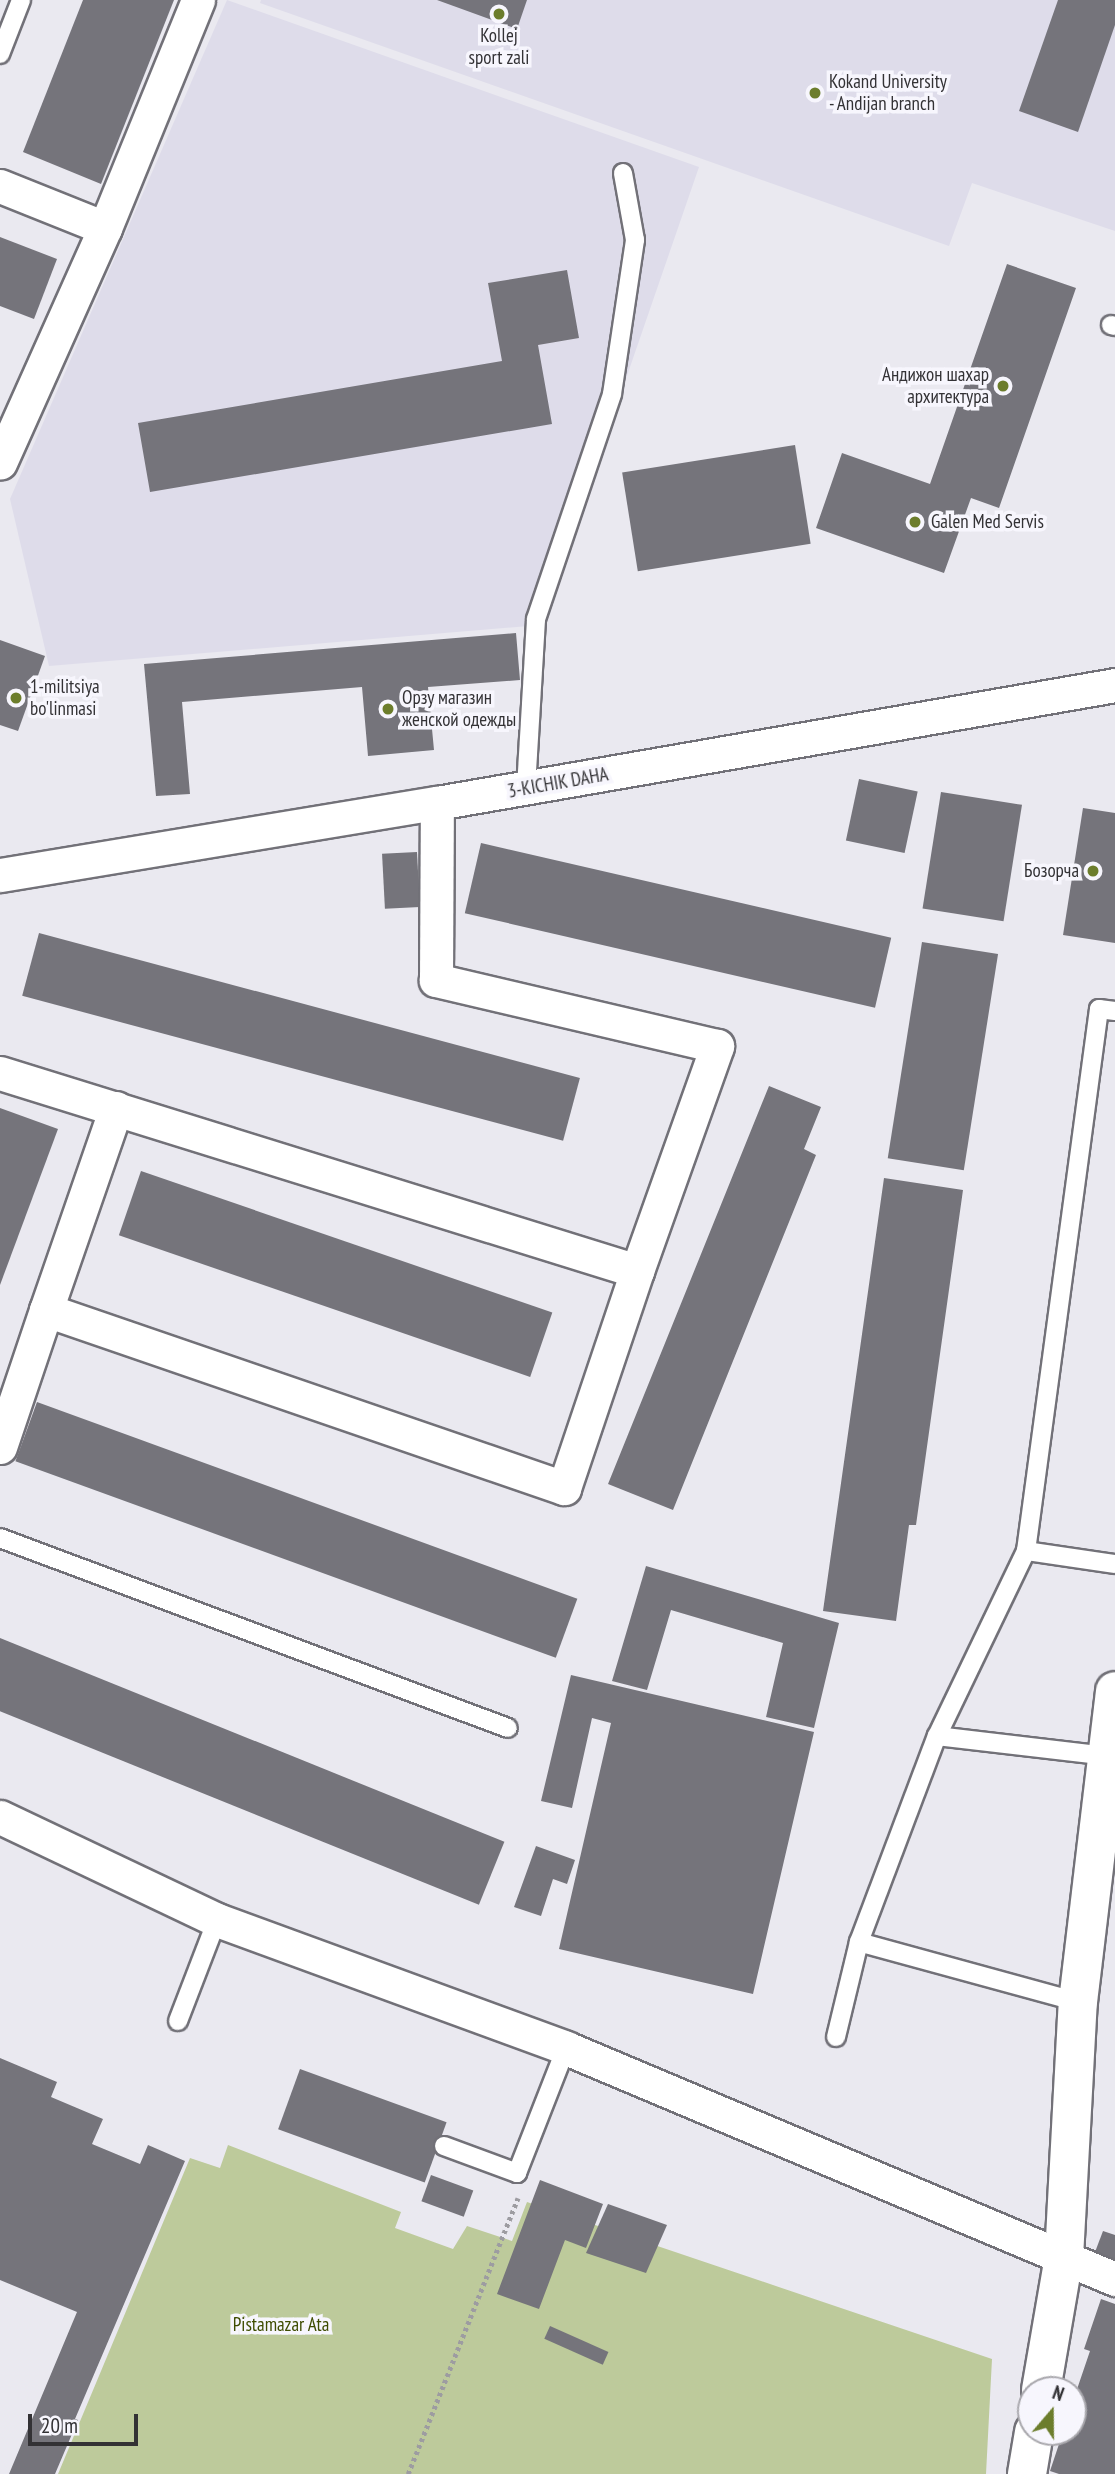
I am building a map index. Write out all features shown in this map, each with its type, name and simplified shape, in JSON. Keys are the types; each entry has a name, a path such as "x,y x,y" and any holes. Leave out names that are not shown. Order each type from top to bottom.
{"street":[{"path":"0,463 10,415 105,228 198,0"},
{"path":"0,186 105,228"},
{"name":"3-KICHIK DAHA","path":"0,875 438,803 1115,685"},
{"path":"46,1310 564,1488 717,1046 436,980 438,803"},
{"path":"0,1073 637,1271"},
{"path":"0,1447 117,1108"},
{"path":"1043,2376 1064,2257 1078,2002 1102,1883 1106,1756 1115,1690"},
{"path":"0,1816 217,1920 566,2048 1115,2279"},
{"path":"1027,2474 1032,2446"}],"lane":[{"path":"0,54 21,0"},
{"path":"526,788 536,619 612,394 635,240 622,173"},
{"path":"836,2037 859,1942 937,1737 1026,1551 1099,1009 1115,1011"},
{"path":"0,1538 508,1728"},
{"path":"1026,1551 1115,1564"},
{"path":"937,1737 1106,1756"},
{"path":"178,2021 217,1920"},
{"path":"859,1942 1078,2002"},
{"path":"444,2146 517,2173 566,2048"}],"path":[{"path":"408,2474 518,2198 517,2173"}],"shaded area":[{"path":"227,0 699,167 541,625 49,666 10,499"},
{"name":"Kokand University - Andijan branch","path":"261,0 1115,0 1115,231 972,183 949,246 260,3"}],"green space":[{"name":"Pistamazar Ata","path":"228,2145 401,2212 395,2228 453,2249 467,2226 512,2241 527,2202 992,2359 986,2474 58,2474 190,2158 220,2168"}],"building":[{"path":"83,0 174,0 101,184 23,152"},
{"name":"Kollej sport zali","path":"437,0 527,0 517,29"},
{"path":"1058,0 1115,0 1115,25 1078,132 1019,111"},
{"path":"0,237 57,259 34,319 0,306"},
{"name":"Андижон шахар архитектура","path":"1007,264 1076,288 999,508 971,498 944,573 816,528 842,453 930,484"},
{"path":"567,270 579,338 538,345 552,424 150,492 138,423 502,361 488,283"},
{"path":"795,445 811,544 638,571 622,472"},
{"path":"516,633 520,680 428,687 434,750 368,756 362,687 182,702 190,794 156,796 144,664"},
{"name":"1-militsiya bo'linmasi","path":"0,640 45,656 18,731 0,725"},
{"path":"859,779 918,791 905,853 846,841"},
{"path":"941,792 1022,805 1004,921 923,909"},
{"path":"1083,808 1115,813 1115,943 1063,935"},
{"path":"481,843 891,938 875,1008 465,913"},
{"path":"417,852 420,907 385,909 382,854"},
{"path":"39,933 580,1078 563,1141 22,996"},
{"path":"922,942 998,954 964,1170 888,1158"},
{"path":"769,1086 821,1107 804,1149 816,1155 673,1510 608,1484"},
{"path":"0,1108 58,1129 0,1285"},
{"path":"141,1171 552,1313 530,1377 119,1235"},
{"path":"884,1178 963,1190 916,1525 909,1525 896,1621 823,1611"},
{"path":"37,1402 577,1599 556,1658 15,1461"},
{"path":"646,1566 839,1623 814,1728 766,1717 783,1643 671,1610 647,1690 612,1681"},
{"path":"0,1638 504,1842 479,1905 0,1711"},
{"path":"571,1675 814,1732 753,1994 559,1949 611,1723 592,1718 572,1808 541,1801"},
{"path":"536,1846 575,1860 567,1884 553,1879 541,1916 514,1907"},
{"path":"0,2058 57,2082 51,2097 103,2119 92,2144 140,2164 148,2145 185,2161 75,2419 78,2420 55,2474 9,2474 77,2312 0,2280"},
{"path":"300,2069 447,2122 425,2182 278,2129"},
{"path":"431,2175 473,2190 464,2217 421,2201"},
{"path":"540,2180 603,2204 586,2248 565,2240 539,2309 497,2294"},
{"path":"608,2204 667,2225 646,2273 586,2253"},
{"path":"1103,2231 1115,2235 1115,2269 1092,2260"},
{"path":"1101,2299 1115,2304 1115,2474 1059,2474 1050,2471 1058,2446 1087,2446 1087,2376 1082,2376 1090,2351 1084,2349"},
{"path":"550,2326 608,2352 603,2365 544,2339"}],"place":[{"name":"Kollej sport zali","path":"499,14"},
{"name":"Kokand University - Andijan branch","path":"815,93"},
{"name":"Андижон шахар архитектура","path":"1003,386"},
{"name":"Galen Med Servis","path":"915,522"},
{"name":"1-militsiya bo'linmasi","path":"16,698"},
{"name":"Орзу магазин женской одежды","path":"388,709"},
{"name":"Бозорча","path":"1093,871"}]}
